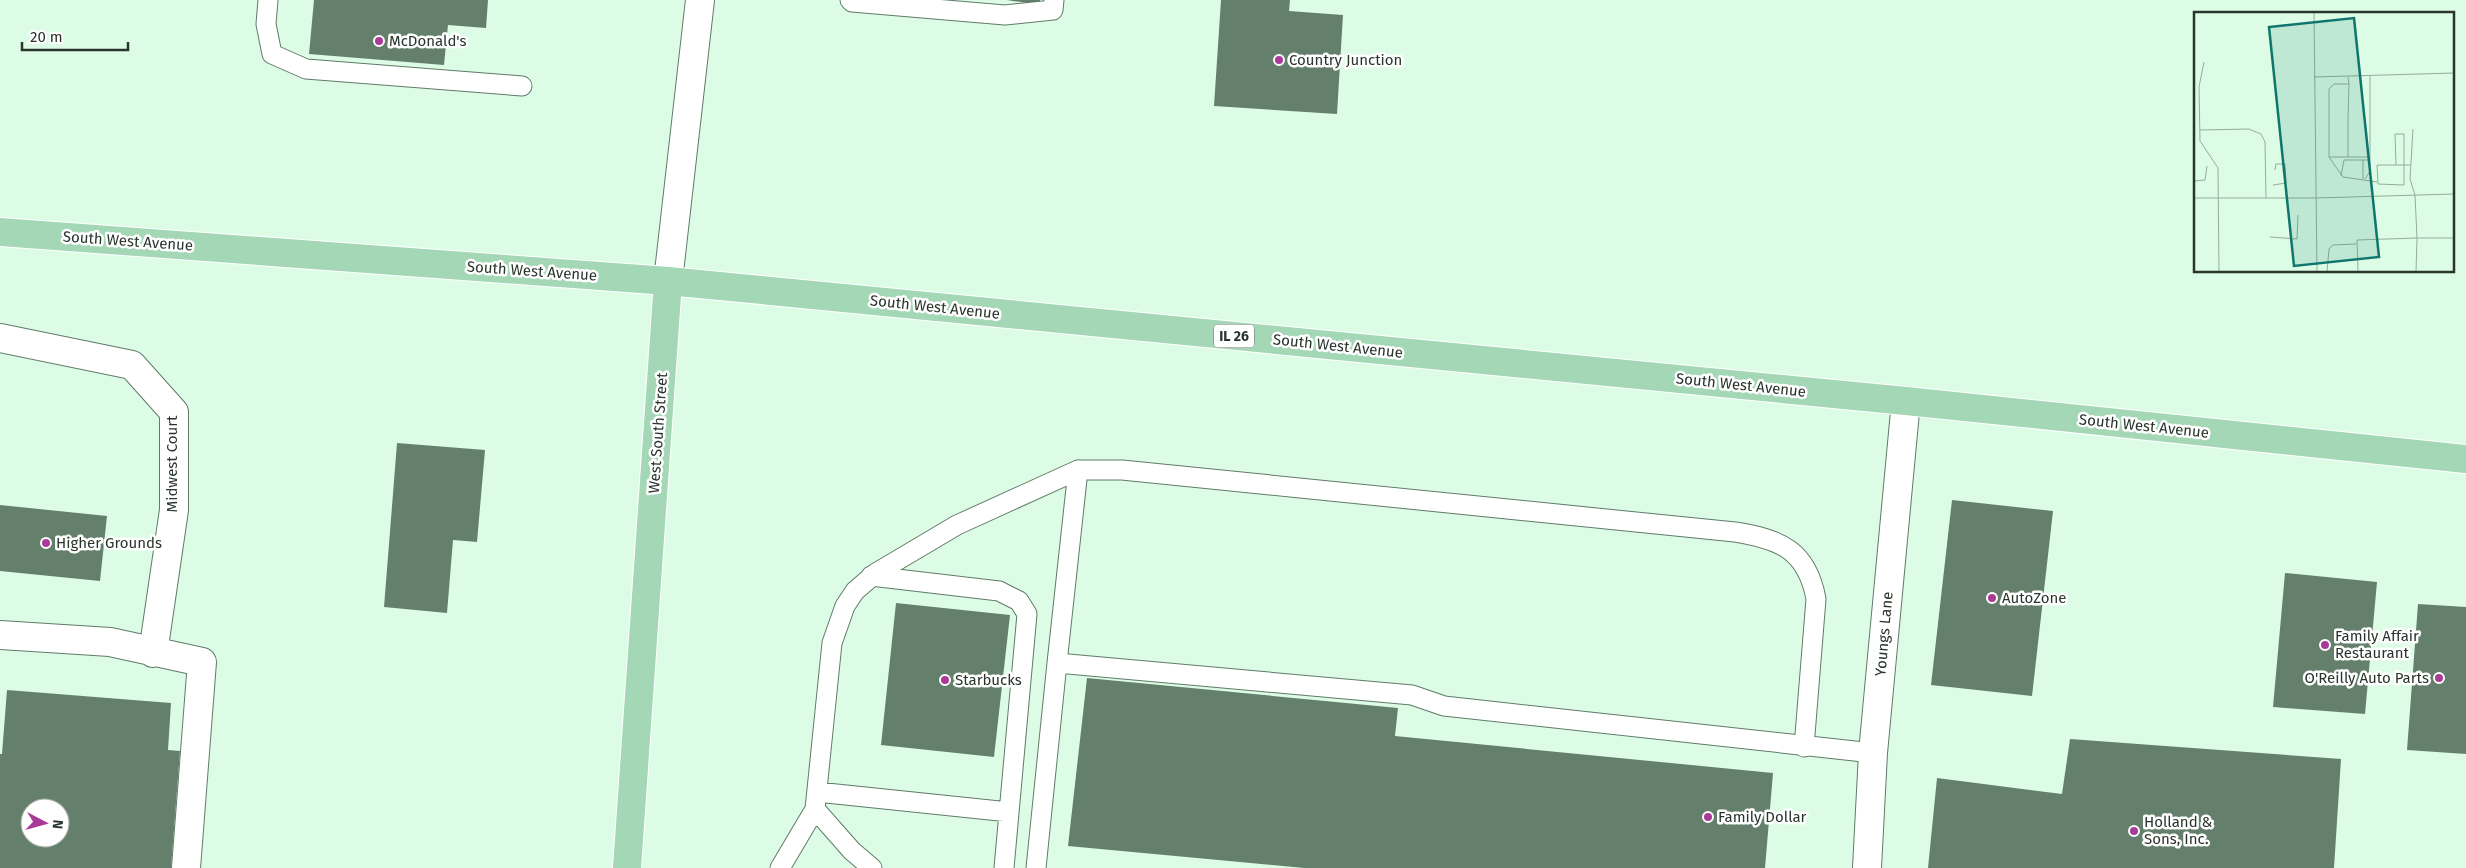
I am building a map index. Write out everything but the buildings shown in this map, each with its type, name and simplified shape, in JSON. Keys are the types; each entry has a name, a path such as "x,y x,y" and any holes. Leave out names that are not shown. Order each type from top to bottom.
{"main road":[{"name":"South West Avenue","path":"0,232 668,282 1906,401 2466,459"},
{"name":"West South Street","path":"627,868 668,282"}],"street":[{"name":"West South Street","path":"668,282 700,0"},
{"name":"Midwest Court","path":"0,338 132,365 174,412 174,510 153,652"},
{"name":"Youngs Lane","path":"1867,868 1873,753 1906,401"},
{"path":"0,635 110,642 202,662 186,868"}],"lane":[{"path":"850,0 852,2 909,8 1004,15 1053,10 1054,0"},
{"path":"267,1 266,24 272,54 306,69 522,86"},
{"path":"780,868 816,801 832,643 845,606 855,591 871,576 973,516 1078,470 1122,470 1735,532 1770,539 1793,551 1803,563 1810,576 1816,598 1804,747"},
{"path":"1036,868 1078,470"},
{"path":"871,576 1000,591 1013,596 1024,607 1027,614 1028,628 1004,868"},
{"path":"1058,663 1412,696 1444,706 1804,747 1873,753"},
{"path":"816,801 1009,812"},
{"path":"816,801 852,851 872,868"}],"place":[{"name":"McDonald's","path":"379,41"},
{"name":"Country Junction","path":"1279,60"},
{"name":"Higher Grounds","path":"46,543"},
{"name":"AutoZone","path":"1992,598"},
{"name":"Family Affair Restaurant","path":"2325,645"},
{"name":"O'Reilly Auto Parts","path":"2439,678"},
{"name":"Starbucks","path":"945,680"},
{"name":"Family Dollar","path":"1708,817"},
{"name":"Holland & Sons, Inc.","path":"2134,831"}]}
